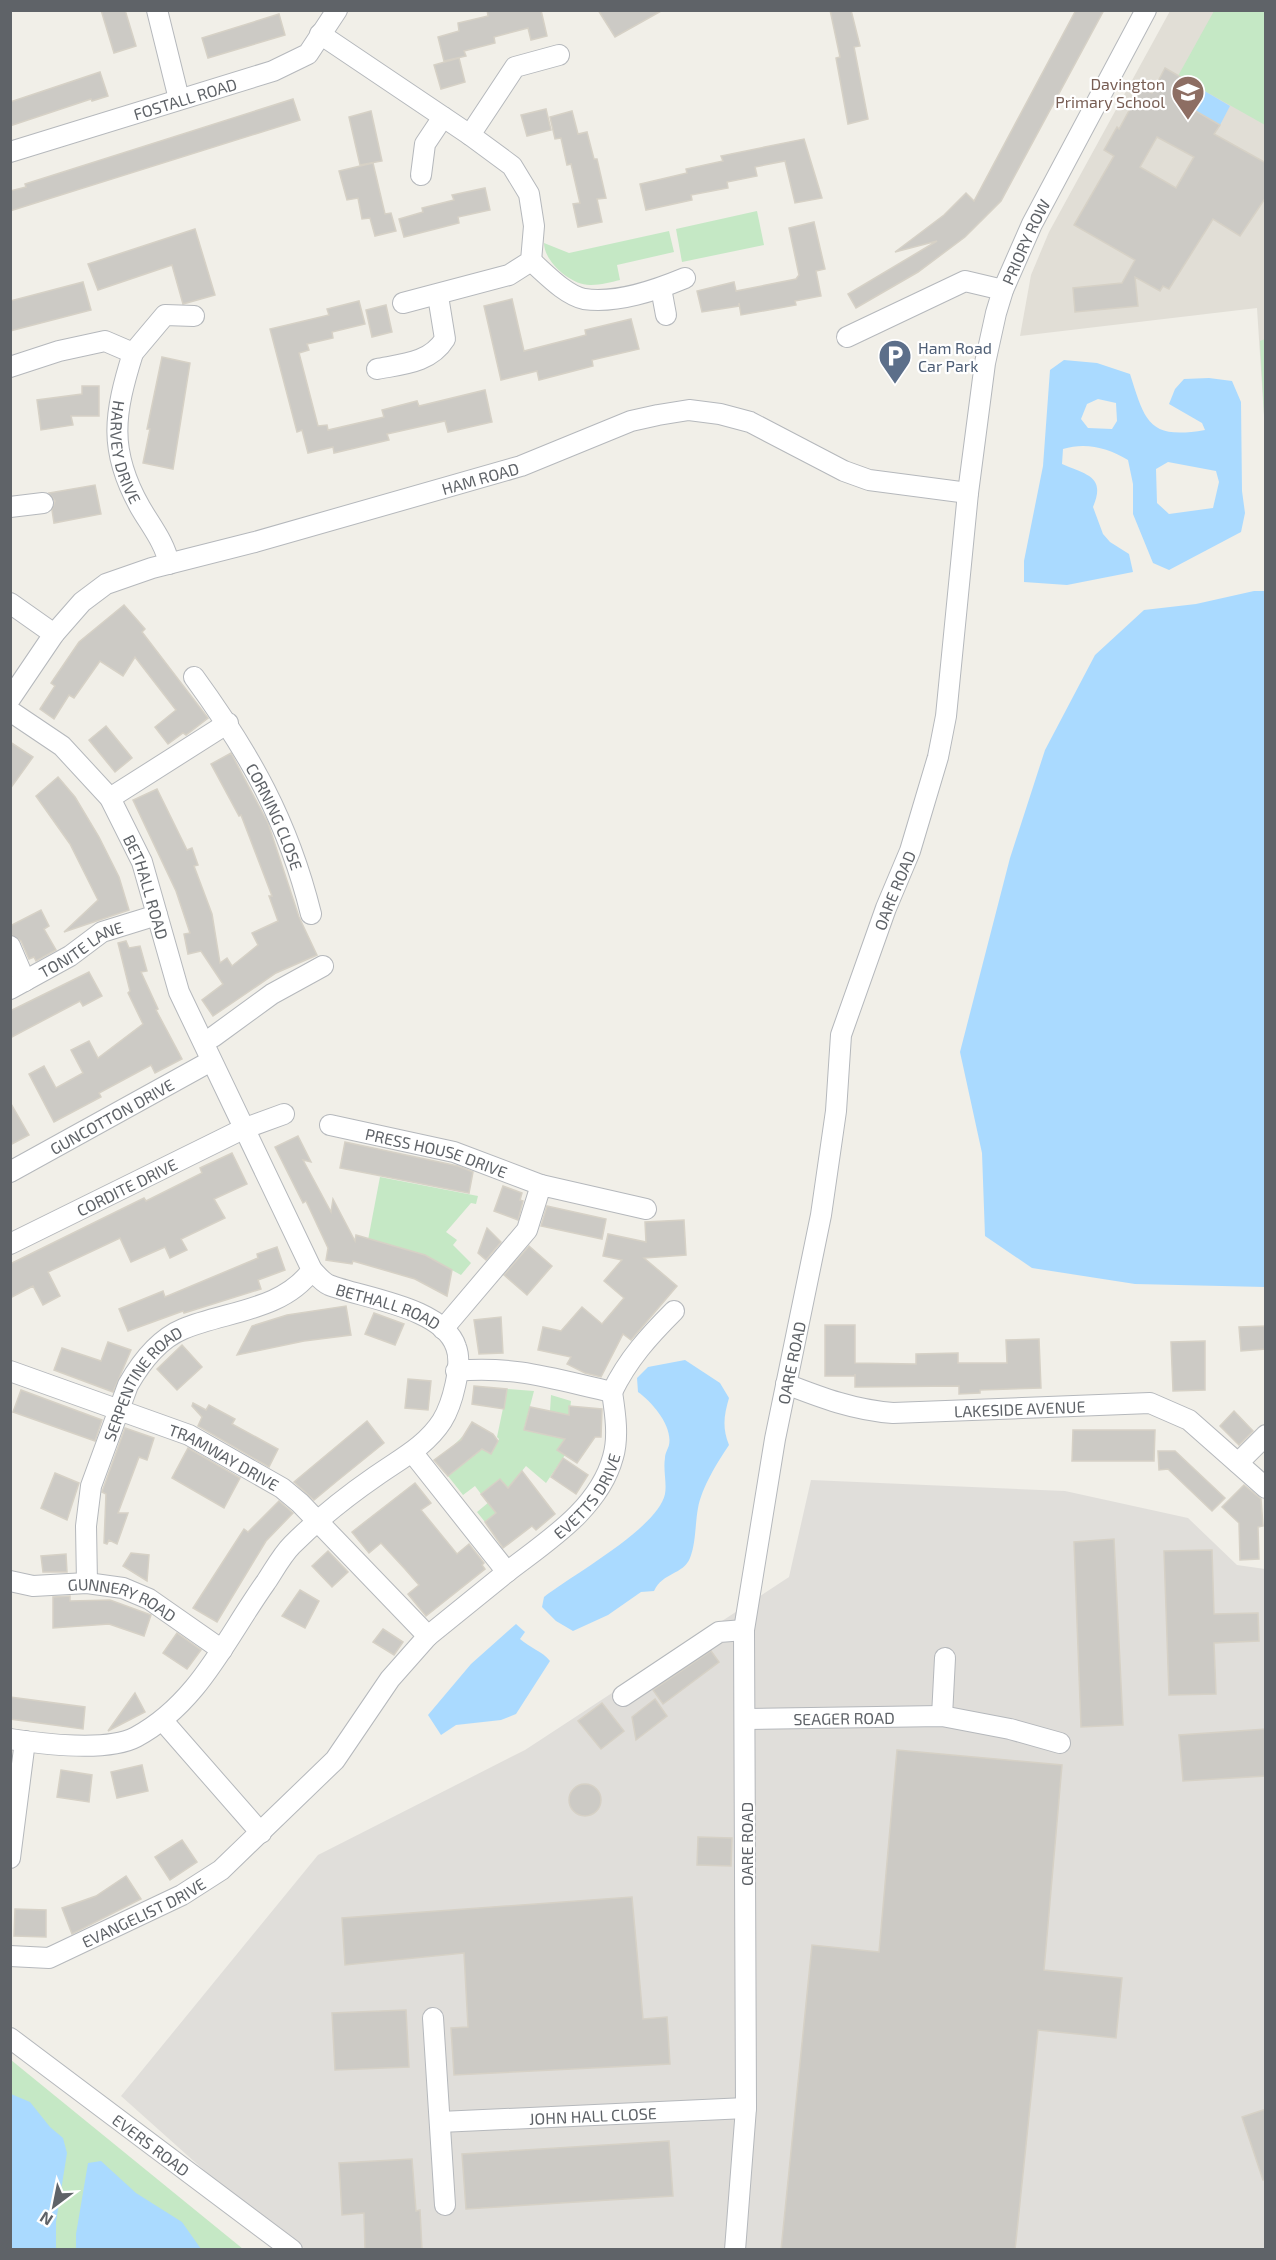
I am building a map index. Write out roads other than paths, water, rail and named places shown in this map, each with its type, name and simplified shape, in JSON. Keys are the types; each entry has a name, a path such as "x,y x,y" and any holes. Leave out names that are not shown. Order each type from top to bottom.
{"street":[{"path":"157,10 179,99"},
{"name":"FOSTALL ROAD","path":"10,152 273,71 308,54 337,10"},
{"name":"PRIORY ROW","path":"968,493 989,339 1002,290 1032,224 1146,10"},
{"path":"320,34 512,166 529,194 534,226 531,261"},
{"path":"470,135 515,67 559,56"},
{"path":"421,175 425,144 443,117"},
{"path":"531,261 561,286 583,298 615,298 661,288 685,278"},
{"path":"403,303 438,296 509,275 531,261"},
{"path":"847,337 966,281 1002,290"},
{"path":"661,288 666,315"},
{"path":"377,369 425,359 439,348 445,339 438,296"},
{"path":"10,367 59,351 105,341 133,353 165,315 194,316"},
{"name":"HARVEY DRIVE","path":"133,353 122,390 116,437 121,467 140,507 166,548 169,564"},
{"name":"HAM ROAD","path":"54,634 82,602 106,584 169,564 521,466 632,421 681,411 720,414 750,422 844,471 869,480 968,493"},
{"name":"OARE ROAD","path":"735,2250 746,2109 744,1630 765,1495 821,1215 836,1111 842,1035 886,908 910,851 942,736 968,493"},
{"path":"10,507 43,503"},
{"path":"10,603 54,634 10,699"},
{"name":"CORNING CLOSE","path":"194,677 228,723 255,768 291,843 311,914"},
{"name":"BETHALL ROAD","path":"10,711 62,746 110,798 142,862 178,992 312,1270 326,1284 382,1298 443,1329 456,1347 454,1396 442,1421 423,1445 374,1477 290,1547 189,1696 163,1721 133,1738 79,1747 18,1740"},
{"path":"110,798 228,723"},
{"name":"TONITE LANE","path":"18,985 70,956 102,932 157,915"},
{"path":"10,946 18,985"},
{"path":"213,1037 272,994 323,966"},
{"name":"GUNCOTTON DRIVE","path":"10,1172 211,1061"},
{"name":"CORDITE DRIVE","path":"10,1244 243,1130 284,1114"},
{"name":"PRESS HOUSE DRIVE","path":"330,1125 454,1152 540,1185 646,1209"},
{"path":"443,1329 527,1230 540,1185"},
{"name":"SERPENTINE ROAD","path":"87,1582 86,1526 91,1486 136,1370 151,1353 181,1330 262,1306 303,1282 312,1270"},
{"path":"456,1371 491,1367 540,1375 612,1392 623,1367 639,1346 674,1311"},
{"name":"TRAMWAY DRIVE","path":"10,1371 189,1435 282,1488 300,1503 317,1523"},
{"name":"LAKESIDE AVENUE","path":"786,1384 831,1402 864,1411 892,1413 1150,1403 1189,1420 1266,1488"},
{"name":"EVETTS DRIVE","path":"507,1572 575,1518 599,1488 613,1457 616,1422 612,1392"},
{"path":"1238,1463 1266,1435"},
{"path":"412,1452 507,1572"},
{"path":"317,1523 428,1636"},
{"name":"EVANGELIST DRIVE","path":"10,1956 49,1958 182,1895 221,1870 335,1760 390,1679 428,1636 507,1572"},
{"name":"GUNNERY ROAD","path":"10,1581 33,1586 87,1582 123,1588 149,1599 222,1650"},
{"path":"623,1696 719,1632 744,1630"},
{"path":"942,1716 945,1658"},
{"name":"SEAGER ROAD","path":"746,1719 942,1716 1010,1729 1060,1743"},
{"path":"163,1721 261,1833"},
{"path":"10,1858 18,1740"},
{"path":"433,2018 445,2205"},
{"name":"EVERS ROAD","path":"10,2038 292,2250"},
{"name":"JOHN HALL CLOSE","path":"440,2122 746,2109"}],"water":[{"path":"1191,83 1230,106 1220,125 1180,102"},
{"path":"1064,360 1097,363 1130,374 1145,415 1160,429 1171,432 1205,430 1202,423 1169,404 1175,389 1184,379 1209,378 1232,381 1241,402 1242,491 1245,513 1241,532 1169,570 1153,563 1133,514 1133,484 1128,460 1097,447 1080,446 1063,449 1062,464 1086,474 1095,483 1097,489 1093,507 1103,534 1110,542 1129,554 1133,572 1067,585 1024,582 1024,561 1043,466 1050,370","holes":["1098,399 1116,403 1117,421 1112,429 1088,428 1081,419 1087,404","1168,462 1216,471 1219,482 1213,508 1169,514 1157,503 1156,469"]},
{"path":"1254,591 1266,591 1265,1287 1135,1284 1032,1268 985,1236 982,1153 960,1052 1010,858 1045,750 1095,655 1144,610 1196,604"},
{"path":"685,1360 720,1383 729,1398 724,1422 729,1445 710,1475 700,1500 690,1558 683,1568 662,1580 654,1591 641,1592 608,1615 573,1631 556,1621 542,1607 544,1597 631,1536 659,1507 665,1494 665,1454 669,1445 668,1430 660,1415 638,1392 637,1378 648,1367"},
{"path":"516,1624 525,1632 520,1639 550,1661 516,1714 501,1720 456,1725 441,1735 428,1715 471,1664"},
{"path":"11,2094 30,2102 50,2127 63,2138 67,2153 56,2222 56,2249 11,2249"},
{"path":"101,2161 136,2193 182,2222 201,2249 76,2249 76,2234 88,2163"}],"place":[{"name":"Davington Primary School","path":"1188,121"},
{"name":"Ham Road Car Park","path":"895,385"}]}
